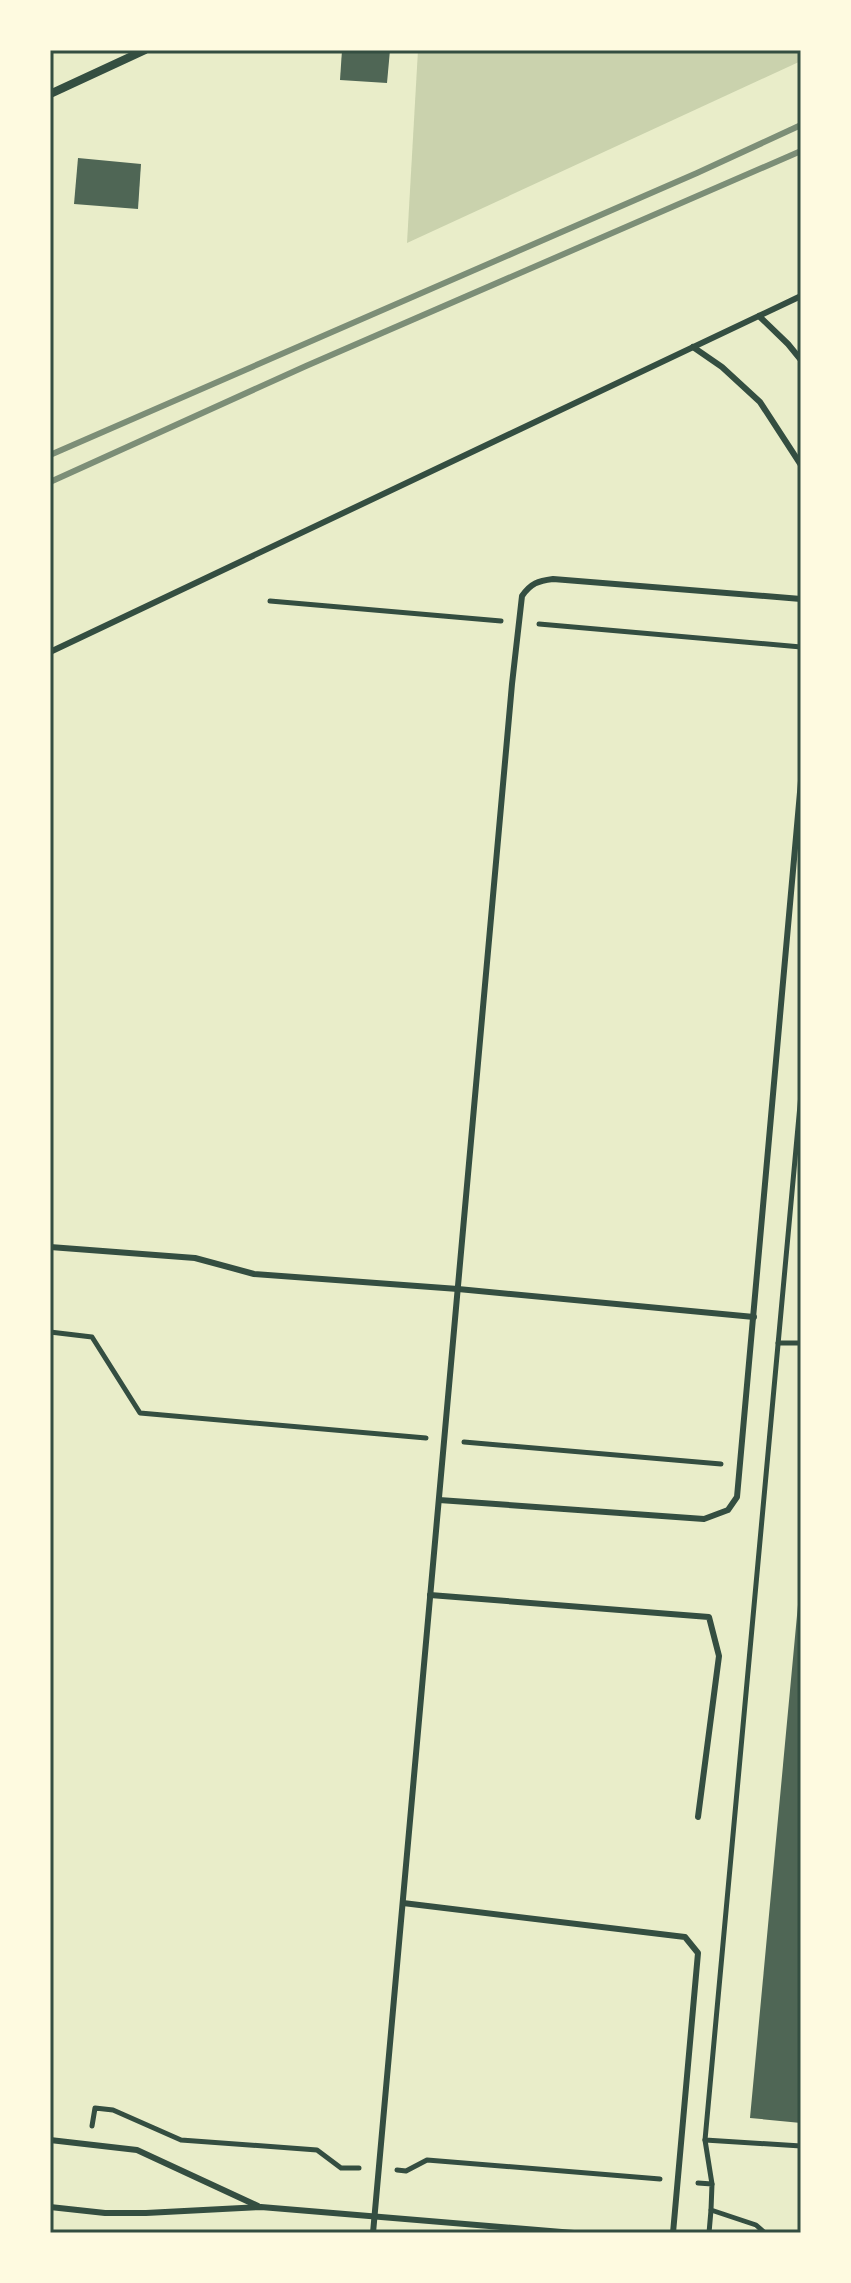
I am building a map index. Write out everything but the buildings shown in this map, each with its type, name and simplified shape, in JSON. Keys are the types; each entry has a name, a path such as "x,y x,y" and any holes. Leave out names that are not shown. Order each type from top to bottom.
{"street":[{"path":"50,94 145,50"}],"lane":[{"path":"50,652 801,296"},
{"path":"759,316 801,360"},
{"path":"693,347 722,367 760,402 801,465"},
{"path":"373,2233 522,596 528,586 553,579 801,599"},
{"path":"439,1500 704,1519 728,1510 737,1497 801,781"},
{"path":"50,1247 195,1258 254,1274 458,1289 754,1317"},
{"path":"430,1595 709,1617 719,1656 698,1817"},
{"path":"403,1903 685,1937 698,1953 673,2233"},
{"path":"50,2140 137,2150 261,2207"},
{"path":"50,2207 105,2213 261,2207 574,2233"}],"path":[{"path":"709,2233 712,2184 705,2140 801,1094"},
{"path":"50,1332 92,1337 140,1413 767,1469"},
{"path":"778,1343 801,1343"},
{"path":"90,2144 95,2108 113,2110 181,2140 317,2150 341,2168 406,2171 427,2160 712,2184"},
{"path":"705,2140 801,2146"},
{"path":"711,2210 756,2225 765,2233"}],"green space":[{"path":"418,50 801,50 801,61 407,243"}],"railway":[{"path":"50,455 801,125"},
{"path":"50,482 306,366 801,151"}]}
